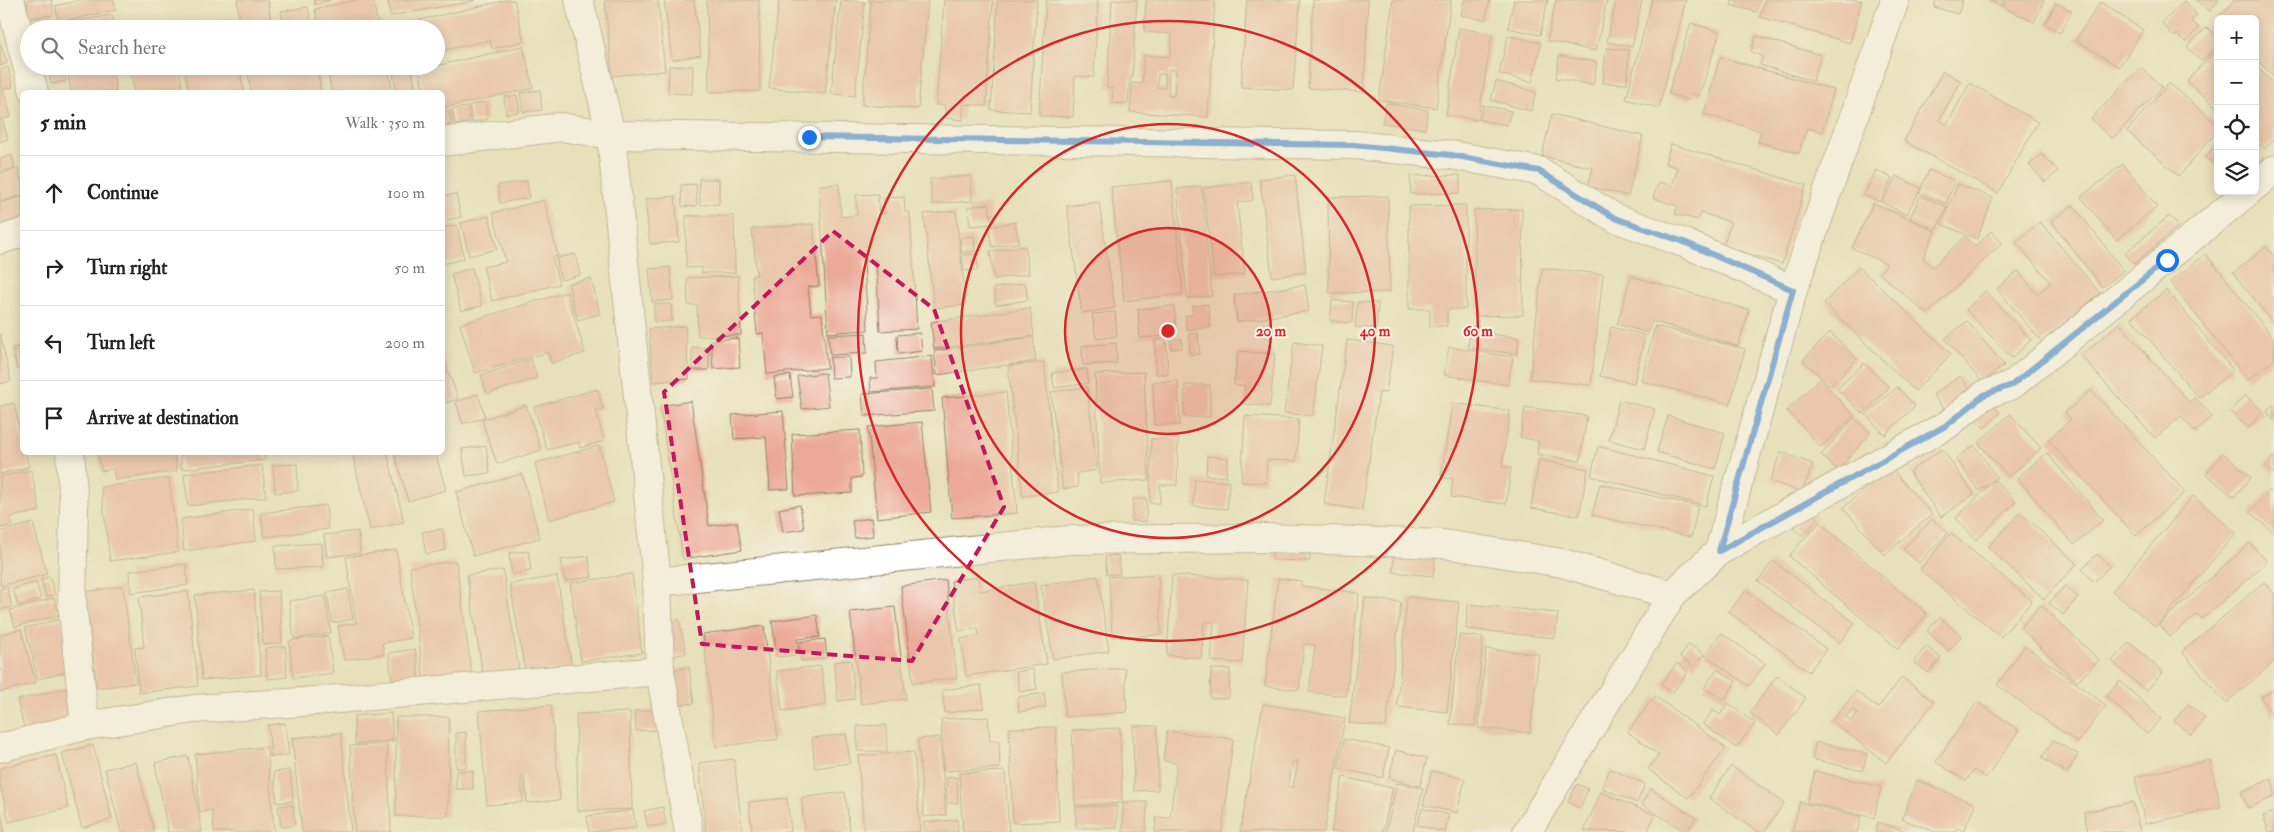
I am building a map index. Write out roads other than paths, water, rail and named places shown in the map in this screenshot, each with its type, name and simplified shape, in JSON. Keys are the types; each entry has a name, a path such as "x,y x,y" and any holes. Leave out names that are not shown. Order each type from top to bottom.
{"street":[{"path":"10,0 20,38"},
{"path":"579,0 611,135 657,582 660,670 689,832"},
{"path":"1719,551 1793,290 1895,0"},
{"path":"30,75 33,90"},
{"path":"445,142 562,127 611,135 1354,145 1451,155 1539,171 1615,218 1684,242 1793,290"},
{"path":"2259,183 2274,170"},
{"path":"1527,832 1672,595 1719,551 1947,425 1984,395 2012,385 2244,195"},
{"path":"0,240 20,234"},
{"path":"70,455 74,508 72,602 85,726"},
{"path":"657,582 1070,540 1268,538 1444,544 1562,564 1672,595"},
{"path":"0,748 85,726 194,709 323,700 660,670"}]}
